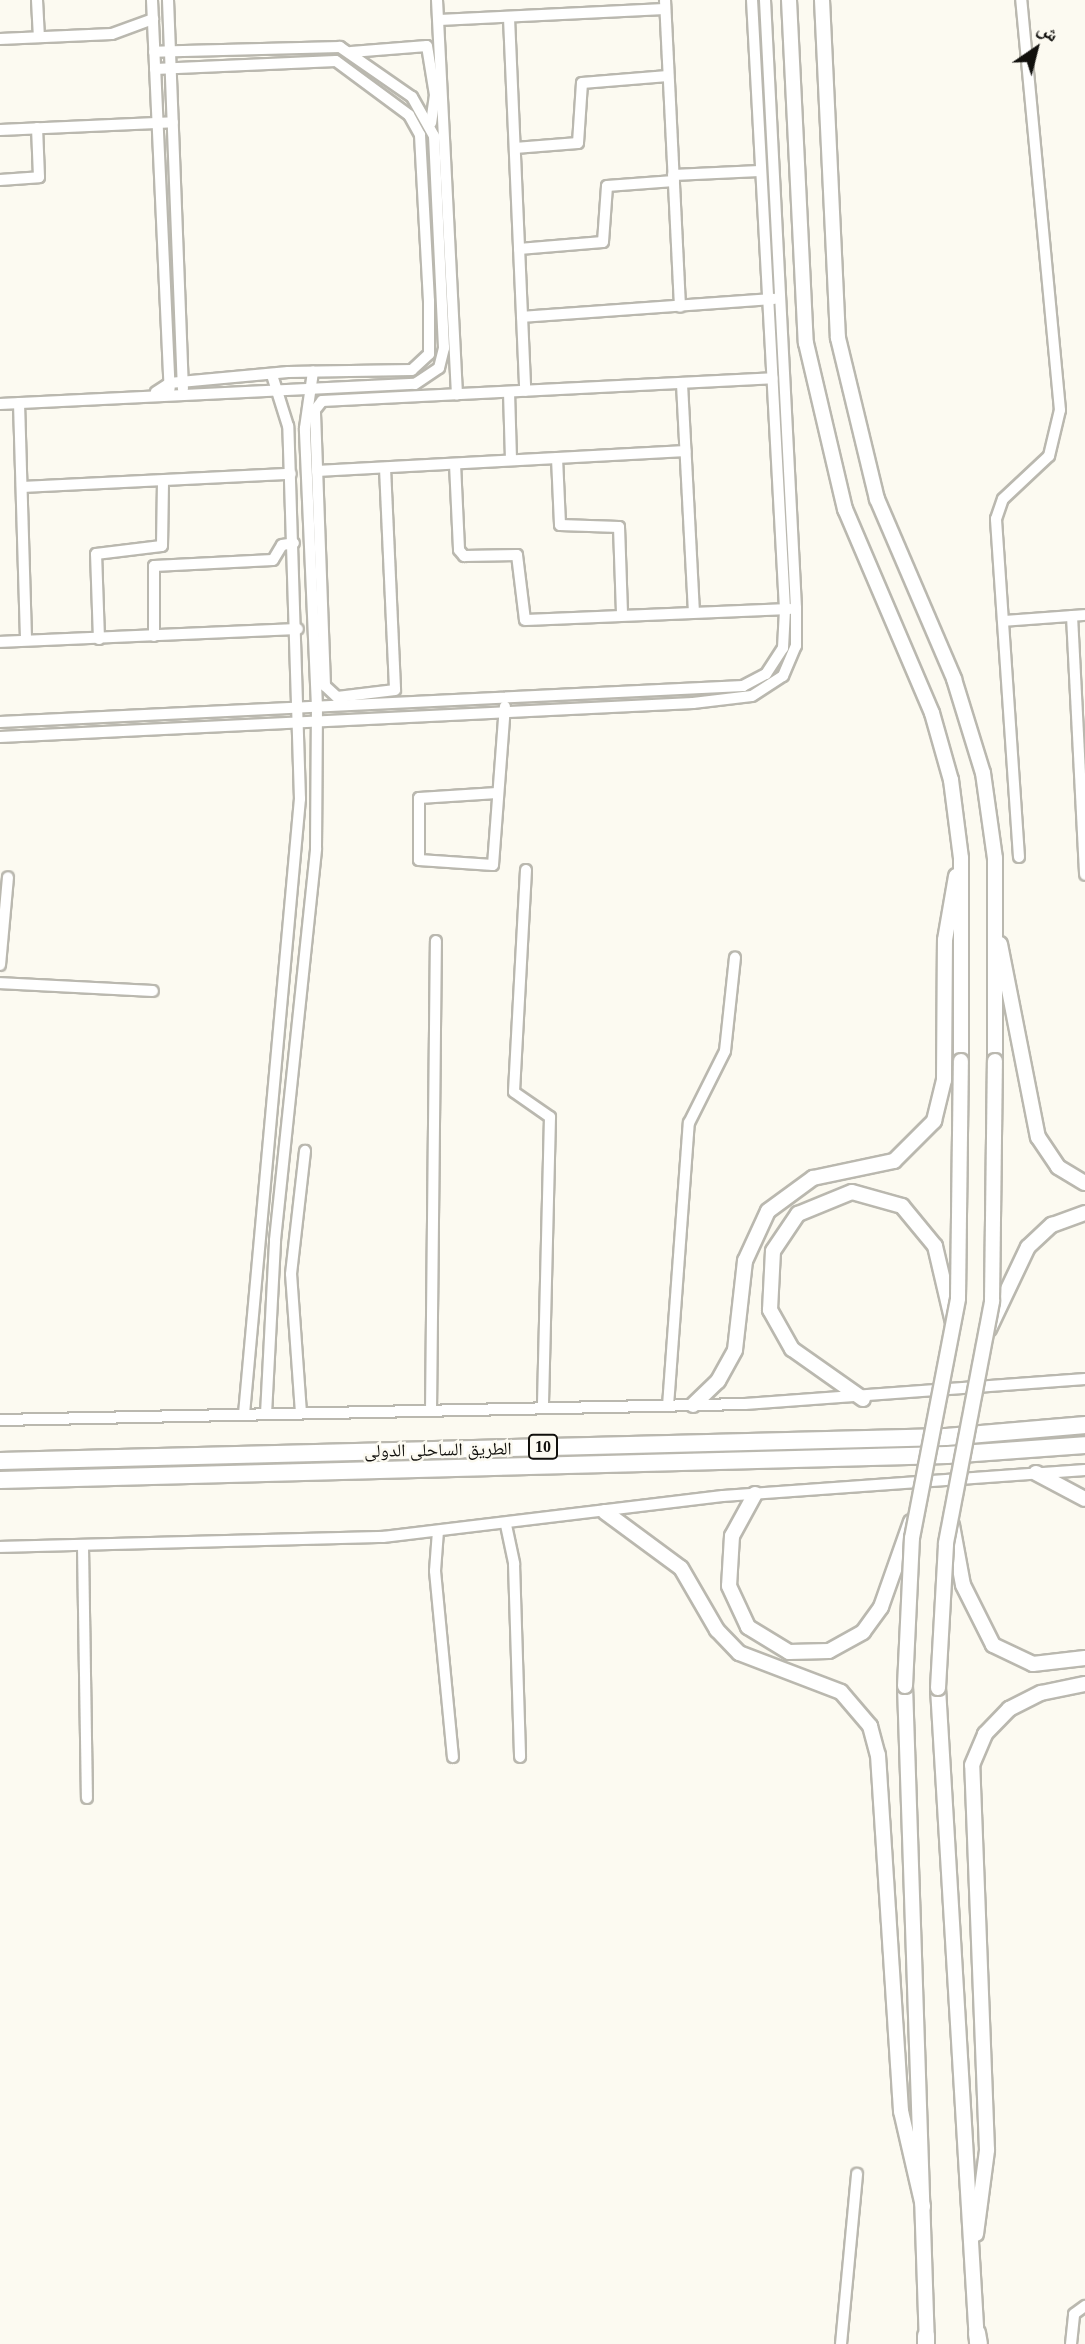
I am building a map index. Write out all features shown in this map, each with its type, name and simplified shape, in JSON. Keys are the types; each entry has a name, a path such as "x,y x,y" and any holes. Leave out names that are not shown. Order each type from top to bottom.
{"highway":[{"name":"الطريق الساحلى الدولى","path":"0,1461 946,1437 1085,1425"},
{"name":"الطريق الساحلى الدولى","path":"0,1480 947,1455 1085,1444"},
{"path":"0,1455 31,1460"}],"main road":[{"path":"755,1494 729,1548 737,1610 755,1634 780,1649 829,1651 856,1638 876,1616 917,1504 955,1327 961,1061 961,858 939,734 858,545 818,408 802,310 789,0"},
{"path":"822,0 834,306 844,370 889,534 977,747 992,826 995,930 995,1236 988,1333 951,1510 938,1688 978,2340"},
{"path":"693,1405 718,1381 735,1350 745,1261 768,1211 813,1178 894,1160 934,1121 944,1080 946,923 961,858"},
{"path":"995,930 1017,1010 1038,1137 1058,1167 1085,1183"},
{"path":"863,1399 792,1349 767,1295 779,1237 810,1205 834,1195 869,1193 916,1217 935,1246 955,1327"},
{"path":"988,1333 1028,1247 1052,1225 1085,1213"},
{"path":"1036,1473 1085,1499"},
{"path":"917,1504 905,1686 927,2341"},
{"path":"951,1510 960,1576 986,1637 1033,1664 1085,1658"},
{"path":"605,1512 681,1568 717,1630 739,1653 835,1689 870,1726 878,1755 901,2111 923,2206"},
{"path":"972,2245 987,2166 972,1765 985,1734 1009,1709 1041,1693 1085,1684"}],"street":[{"path":"37,0 39,37"},
{"path":"152,0 170,396"},
{"path":"168,0 183,396"},
{"path":"438,0 457,394"},
{"path":"0,737 693,703 752,696 783,676 796,646 790,609 772,378 752,0"},
{"path":"313,372 305,428 320,671 331,695 363,701 505,698 694,689 743,686 766,674 783,649 790,609 781,296 765,0"},
{"path":"1019,857 998,510 1049,456 1060,410 1021,0"},
{"path":"439,20 509,18 665,5 680,307"},
{"path":"509,18 525,391"},
{"path":"0,38 111,34 153,19"},
{"path":"155,52 326,45 351,51 430,48 431,123 443,358 425,382 398,391 319,403 317,471 320,671 317,707 316,848 267,1336 266,1414"},
{"path":"344,63 351,51"},
{"path":"351,51 405,91 431,123"},
{"path":"155,69 344,63 418,127 429,300 429,354 418,368 313,372 170,383 156,392"},
{"path":"514,148 578,143 582,83 668,76"},
{"path":"0,130 173,122"},
{"path":"418,127 431,123"},
{"path":"0,180 39,177 37,128"},
{"path":"519,249 603,242 607,186 760,171"},
{"path":"762,194 776,193"},
{"path":"522,317 768,302 781,296"},
{"path":"429,300 442,300"},
{"path":"443,358 456,358"},
{"path":"244,1414 247,1334 298,846 301,721 291,474 288,426 272,375"},
{"path":"0,404 156,392 170,396 312,390 457,394 772,378"},
{"path":"682,384 694,611"},
{"path":"509,392 511,460"},
{"path":"19,402 26,640"},
{"path":"317,471 685,450"},
{"path":"557,458 560,525 619,527 622,615"},
{"path":"455,464 459,550 464,556 517,555 522,618 790,609"},
{"path":"0,722 317,707 390,695 396,686 385,468"},
{"path":"22,487 291,474"},
{"path":"99,639 96,554 162,546 163,481"},
{"path":"154,636 154,566 273,560 282,545 294,543"},
{"path":"1003,621 1085,615"},
{"path":"1072,616 1085,875"},
{"path":"0,642 298,629"},
{"path":"693,703 694,689"},
{"path":"497,793 419,798 419,860 491,868 505,698"},
{"path":"298,846 316,848"},
{"path":"526,870 514,1092 550,1117 543,1408"},
{"path":"0,965 8,877"},
{"path":"431,1411 436,941"},
{"path":"668,1406 689,1123 725,1051 735,958"},
{"path":"0,983 153,992"},
{"path":"302,1413 291,1274 305,1151"},
{"path":"247,1334 267,1336"},
{"path":"0,1420 668,1406 863,1399 1085,1380"},
{"path":"245,1383 266,1384"},
{"path":"0,1547 83,1547 438,1531 755,1494 1085,1470"},
{"path":"506,1525 514,1563 520,1757"},
{"path":"438,1531 435,1571 453,1757"},
{"path":"83,1547 87,1798"},
{"path":"841,2344 857,2174"},
{"path":"1071,2344 1074,2314 1085,2306"}]}
